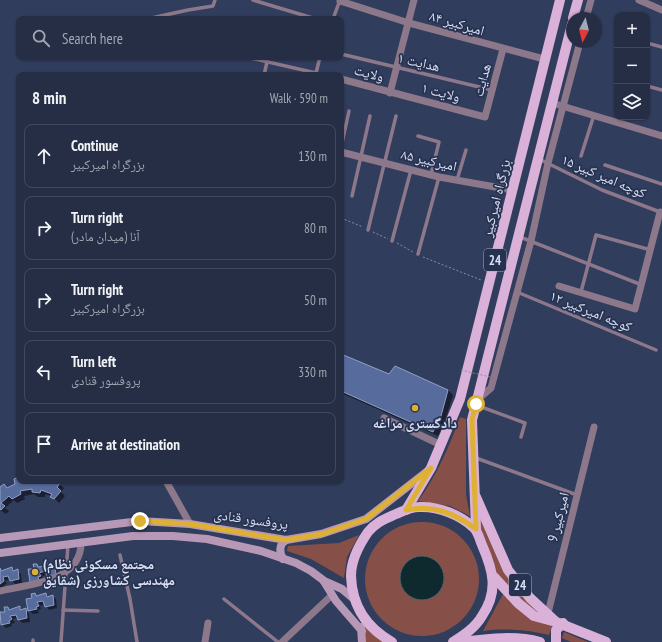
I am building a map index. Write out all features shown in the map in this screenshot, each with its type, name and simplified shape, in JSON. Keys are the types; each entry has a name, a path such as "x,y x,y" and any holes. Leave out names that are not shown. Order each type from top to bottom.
{"main road":[{"name":"بزرگراه امیرکبیر","path":"406,510 431,468 460,399 560,0"},
{"path":"575,12 578,0"},
{"path":"551,35 555,40 562,42 566,40"},
{"name":"24","path":"453,642 469,632 482,616 491,598 494,577 490,562 476,529 473,490 472,420 566,47"},
{"path":"544,59 562,64"},
{"path":"539,86 545,83 551,84 556,90"},
{"name":"پروفسور قنادی","path":"0,538 121,522 140,521 190,524 286,540 322,534 366,519 431,468"},
{"name":"24","path":"473,490 508,570 530,598 560,622 606,642"},
{"path":"362,642 362,631 351,575 354,558 361,542 378,522 406,510 419,507 442,510 463,520 476,529"},
{"name":"پروفسور قنادی","path":"0,553 133,536 173,536 207,539 261,551 311,571 323,580 332,595 362,631"},
{"path":"261,551 267,545 266,537"},
{"path":"283,559 280,549 283,542 286,540"},
{"path":"494,577 518,603 534,616 560,622 556,630 556,642"},
{"path":"323,580 342,589 356,604 367,623 380,635 392,642"},
{"path":"460,642 494,638 532,640 540,642"}],"street":[{"path":"390,93 414,0"},
{"path":"588,12 591,0"},
{"name":"امیرکبیر ۸۴","path":"340,1 409,23 544,59"},
{"path":"645,1 662,10"},
{"path":"476,402 491,388 531,241 548,164 578,48"},
{"name":"هدایت","path":"485,117 503,49"},
{"name":"ولایت","path":"344,80 390,93"},
{"name":"ولایت ۱","path":"390,93 485,117"},
{"path":"552,103 662,136"},
{"name":"امیرکبیر ۸۵","path":"344,153 430,175 512,190"},
{"path":"559,286 635,309 661,213"},
{"path":"384,418 441,445"},
{"name":"امیرکبیر 9","path":"548,613 594,427"},
{"path":"168,484 190,524"},
{"path":"0,591 54,579 69,570 80,553 81,542"},
{"path":"282,642 332,595"},
{"path":"205,642 208,623"}],"lane":[{"path":"161,16 213,6 214,0"},
{"path":"253,0 306,16"},
{"path":"334,16 340,1"},
{"path":"650,43 662,47"},
{"name":"هدایت ۱","path":"344,55 493,91"},
{"path":"259,60 308,72"},
{"path":"316,72 320,60"},
{"path":"265,72 267,62"},
{"path":"650,87 662,90"},
{"path":"344,134 349,111"},
{"path":"581,156 594,115"},
{"path":"352,196 370,116"},
{"path":"368,230 383,163 396,116"},
{"path":"418,136 439,142 430,175"},
{"path":"457,180 466,150"},
{"name":"کوچه امیر کبیر ۱۵","path":"538,158 602,190 661,213"},
{"path":"605,165 662,184"},
{"path":"392,240 411,170"},
{"path":"418,254 439,177"},
{"path":"581,292 596,235 651,250"},
{"path":"518,236 642,284"},
{"name":"کوچه امیرکبیر ۱۲","path":"517,292 656,350"},
{"path":"476,402 525,423 521,437"},
{"path":"473,457 577,495"},
{"path":"61,642 68,544"},
{"path":"120,554 130,599 137,642"},
{"path":"224,599 278,642"},
{"path":"63,610 98,611"}],"path":[{"path":"461,370 490,377"}],"shaded area":[{"path":"460,417 466,419 466,495 470,516 450,506 418,501 442,460"},
{"path":"473,490 504,563 553,617 534,616 494,577 476,529"},
{"path":"422,522 444,526 462,539 475,557 479,579 475,601 462,619 444,632 422,636 400,632 382,619 369,601 365,579 369,557 382,539 400,526"},
{"path":"359,535 347,557 344,578 311,559 287,551 288,546 339,543"},
{"path":"418,556 426,556 438,562 444,574 444,582 438,594 426,600 418,600 406,594 400,582 400,574 406,562"},
{"path":"503,594 552,626 549,635 516,630 483,631"},
{"path":"362,622 386,642 364,642"},
{"path":"564,632 588,642 571,642 562,638"}],"building":[{"path":"344,355 389,374 395,366 448,390 441,416 433,432 344,392"},
{"path":"16,478 16,484 59,484 57,487 61,491 54,499 50,497 52,494 41,490 40,493 32,492 32,489 20,491 21,494 12,499 9,496 1,503 5,506 1,510 0,487 4,484 7,488 15,484 14,479"},
{"name":"(مجتمع مسکونی نظام مهندسی کشاورزی (شقایق","path":"45,563 48,563 49,567 55,565 56,575 47,577 45,571 39,573 41,576 38,577 39,580 30,582 28,569 34,569 33,564 37,564 38,567 45,566"},
{"name":"(مجتمع مسکونی نظام مهندسی کشاورزی (شقایق","path":"12,567 13,571 18,569 19,579 10,581 8,576 3,577 4,581 0,584 0,568 1,571"},
{"name":"(مجتمع مسکونی نظام مهندسی کشاورزی (شقایق","path":"35,593 36,596 46,593 47,597 53,595 54,605 45,607 43,601 37,602 39,606 36,607 37,609 28,611 26,599 32,598 31,594"},
{"path":"20,606 20,610 26,608 27,618 18,620 16,615 10,616 12,619 9,621 10,623 1,625 0,612 5,612 4,607 8,607 9,610"}],"place":[{"name":"دادگستری مراغه","path":"415,408"},
{"name":"(مجتمع مسکونی نظام مهندسی کشاورزی (شقایق","path":"35,572"}],"route":[{"path":"140,521 214,527 286,540 322,534 366,519 395,498 431,468 406,510 419,507 442,510 463,520 476,529 473,490 472,420 476,404"}]}
